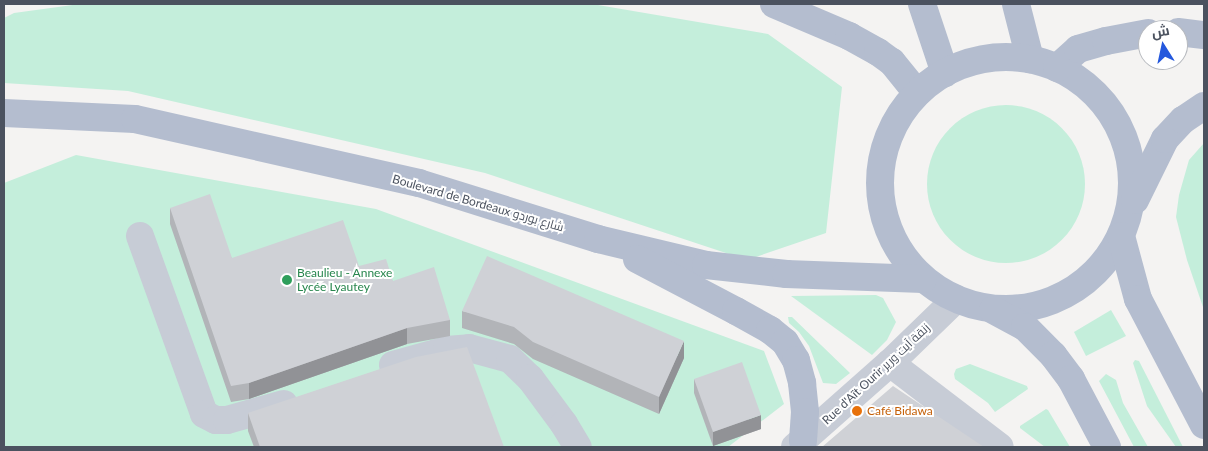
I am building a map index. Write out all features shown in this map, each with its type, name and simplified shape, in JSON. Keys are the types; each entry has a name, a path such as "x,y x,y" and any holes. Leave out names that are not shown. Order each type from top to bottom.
{"main road":[{"path":"774,4 849,36 878,52 892,62 917,93"},
{"path":"922,4 945,73"},
{"path":"1016,4 1030,59"},
{"path":"1188,33 1204,35"},
{"path":"1057,68 1078,49 1138,35"},
{"path":"1204,106 1183,120 1165,139 1125,226 1115,249 1098,270 1089,279 1060,298 1027,308 992,309 973,306 956,299 923,279 898,250 889,232 883,213 880,172 884,149 892,127 917,93 945,73 984,59 1005,57 1030,59 1057,68 1083,83 1100,98 1113,115 1130,156 1133,188 1125,226 1138,299 1204,425"},
{"name":"Boulevard de Bordeaux شارع بوردو","path":"4,113 135,118 419,183 598,239 706,265 786,274 923,279"},
{"path":"598,239 736,311 785,342 796,360 802,383 805,412 799,444"},
{"path":"992,309 1026,327 1054,355 1107,447"}],"street":[{"path":"140,236 204,414 216,420 227,420 253,414 309,395"},
{"name":"Rue d'Aït Ourir زنقة آيت ورير","path":"799,444 890,363 956,299"},
{"path":"365,375 412,359 447,350 469,348 489,351 510,359 530,378 564,424 578,447"},
{"path":"890,363 1000,447"}],"green space":[{"path":"80,4 592,4 768,34 842,87 826,233 747,260 485,173 128,91 4,83 4,18 14,13"},
{"path":"1014,105 1029,108 1043,114 1062,128 1072,140 1082,161 1085,184 1082,207 1072,228 1062,240 1050,250 1029,260 1014,263 998,263 983,260 962,250 940,228 928,199 927,176 930,161 940,140 962,118 991,106"},
{"path":"1204,143 1204,310 1187,260 1176,217 1179,195 1189,160"},
{"name":"Beaulieu - Annexe Lycée Lyautey","path":"76,155 376,209 764,351 784,404 728,447 4,447 4,183"},
{"path":"876,295 883,298 896,322 887,340 872,355 791,296"},
{"path":"1111,310 1126,336 1086,356 1074,332"},
{"path":"788,317 792,317 850,373 836,384 823,383 809,346 799,332 789,323"},
{"path":"1135,360 1139,361 1183,447 1176,447 1147,406 1133,363"},
{"path":"970,364 1027,386 1028,389 995,412 988,403 955,379 956,369"},
{"path":"1106,374 1116,380 1123,403 1148,447 1134,447 1099,381"},
{"path":"1046,409 1070,447 1045,447 1020,428 1020,426"}],"building":[{"path":"210,194 232,258 343,220 359,266 386,259 393,281 434,267 450,320 407,328 249,383 231,386 170,208"},
{"path":"487,256 684,341 659,397 533,342 514,327 462,311"},
{"path":"467,347 504,447 260,447 248,413 416,357"},
{"path":"742,362 761,415 713,432 694,379"},
{"path":"893,386 981,445 984,447 822,447"}],"place":[{"name":"Beaulieu - Annexe Lycée Lyautey","path":"287,280"},
{"name":"Café Bidawa","path":"857,411"}]}
